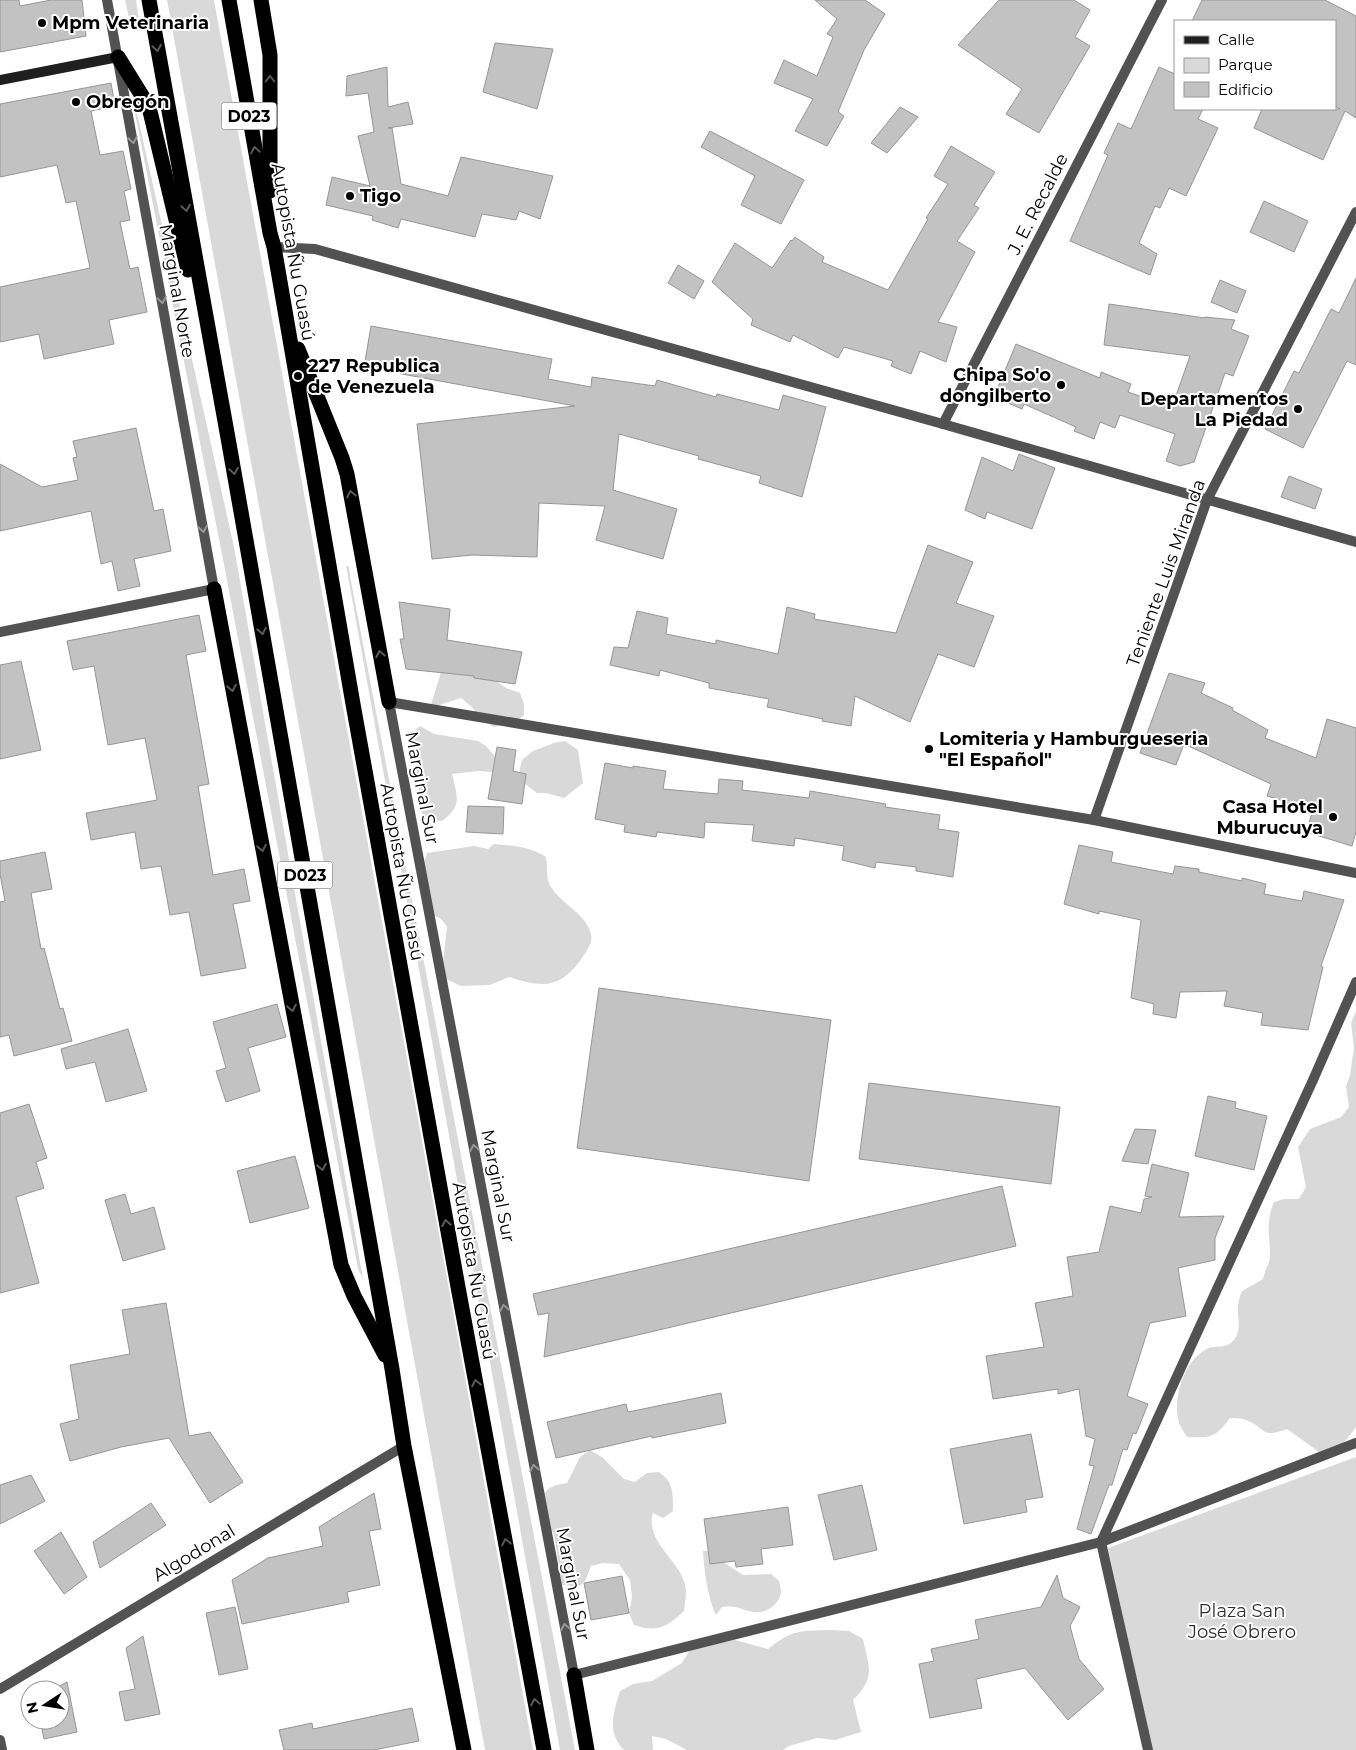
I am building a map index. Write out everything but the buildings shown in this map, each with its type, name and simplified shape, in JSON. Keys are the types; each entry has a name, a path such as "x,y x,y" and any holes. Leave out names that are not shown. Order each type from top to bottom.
{"highway":[{"name":"D023","path":"149,0 228,438 404,1446 464,1750"},
{"name":"Autopista Ñu Guasú","path":"229,0 440,1190 544,1750"},
{"path":"261,0 270,55 272,240"},
{"path":"118,57 149,107 228,438"},
{"path":"287,320 347,474 389,702"},
{"path":"214,589 340,1265 392,1369"},
{"path":"574,1675 587,1750"}],"street":[{"name":"Marginal Norte","path":"108,0 214,589"},
{"name":"J. E. Recalde","path":"943,424 1162,0"},
{"path":"0,80 118,57"},
{"name":"Teniente Luis Miranda","path":"1094,820 1207,500 1356,212"},
{"path":"272,240 315,249 943,424 1356,542"},
{"path":"0,632 214,589"},
{"path":"389,702 1094,820 1356,873"},
{"name":"Marginal Sur","path":"389,702 574,1675"},
{"path":"1148,1750 1101,1542 1309,1089 1356,982"},
{"path":"574,1675 1101,1542 1356,1443"},
{"name":"Algodonal","path":"0,1689 404,1446"},
{"path":"0,1740 2,1750"}],"green space":[{"path":"125,0 136,0 139,31 134,31 131,27"},
{"path":"167,0 214,0 533,1750 485,1750"},
{"path":"134,108 136,109 234,547 363,1279 358,1269 221,549"},
{"path":"346,565 349,567 575,1750 560,1750"},
{"path":"441,672 491,677 506,688 520,693 524,704 524,715 517,721 494,727 478,716 473,708 461,698 430,708"},
{"path":"420,726 434,734 478,741 486,746 498,760 493,772 478,771 452,774 457,795 456,805 442,821 425,819 420,809 412,733"},
{"path":"565,741 578,750 583,783 564,798 546,793 537,793 521,781 519,773 522,760 533,751"},
{"path":"494,844 527,849 546,857 549,884 561,899 579,914 588,927 591,937 588,949 574,968 558,981 541,984 509,977 490,985 461,986 446,979 442,972 447,926 440,918 432,915 425,908 420,891 419,878 427,853 474,846 488,849"},
{"path":"1356,1011 1356,1427 1331,1454 1319,1452 1287,1429 1268,1433 1253,1423 1240,1418 1230,1418 1220,1430 1207,1437 1187,1437 1179,1423 1177,1413 1179,1392 1186,1371 1199,1354 1210,1348 1229,1344 1235,1338 1239,1325 1238,1302 1242,1291 1263,1279 1270,1259 1269,1223 1274,1202 1284,1199 1299,1199 1306,1187 1298,1147 1310,1129 1341,1117 1349,1107 1346,1086 1350,1075 1354,1048 1351,1023"},
{"path":"590,1450 603,1458 624,1479 635,1482 647,1473 659,1472 670,1484 673,1494 673,1511 663,1518 653,1513 652,1524 657,1540 682,1576 685,1584 686,1598 684,1611 667,1625 649,1628 634,1625 629,1613 632,1597 630,1580 619,1564 603,1563 591,1566 584,1582 579,1586 562,1585 554,1534 547,1524 539,1503 550,1488 567,1483 580,1457"},
{"name":"Plaza San José Obrero","path":"1356,1457 1356,1750 1152,1750 1108,1548"},
{"path":"703,1551 718,1551 723,1562 743,1575 771,1574 779,1581 780,1597 771,1608 763,1612 754,1612 735,1607 722,1607 716,1615 705,1575"},
{"path":"849,1631 863,1639 869,1672 865,1685 853,1700 861,1732 835,1740 817,1738 789,1746 783,1750 687,1750 666,1739 652,1736 653,1750 624,1750 618,1743 613,1729 613,1722 620,1691 633,1684 652,1681 682,1663 691,1648 735,1640 768,1649 797,1632"}],"place":[{"name":"Mpm Veterinaria","path":"42,23"},
{"name":"Obregón","path":"76,102"},
{"name":"Tigo","path":"350,196"},
{"name":"227 Republica de Venezuela","path":"298,376"},
{"name":"Chipa So'o dongilberto","path":"1061,385"},
{"name":"Departamentos La Piedad","path":"1298,409"},
{"name":"Lomiteria y Hamburgueseria \"El Español\"","path":"929,749"},
{"name":"Casa Hotel Mburucuya","path":"1333,817"}]}
